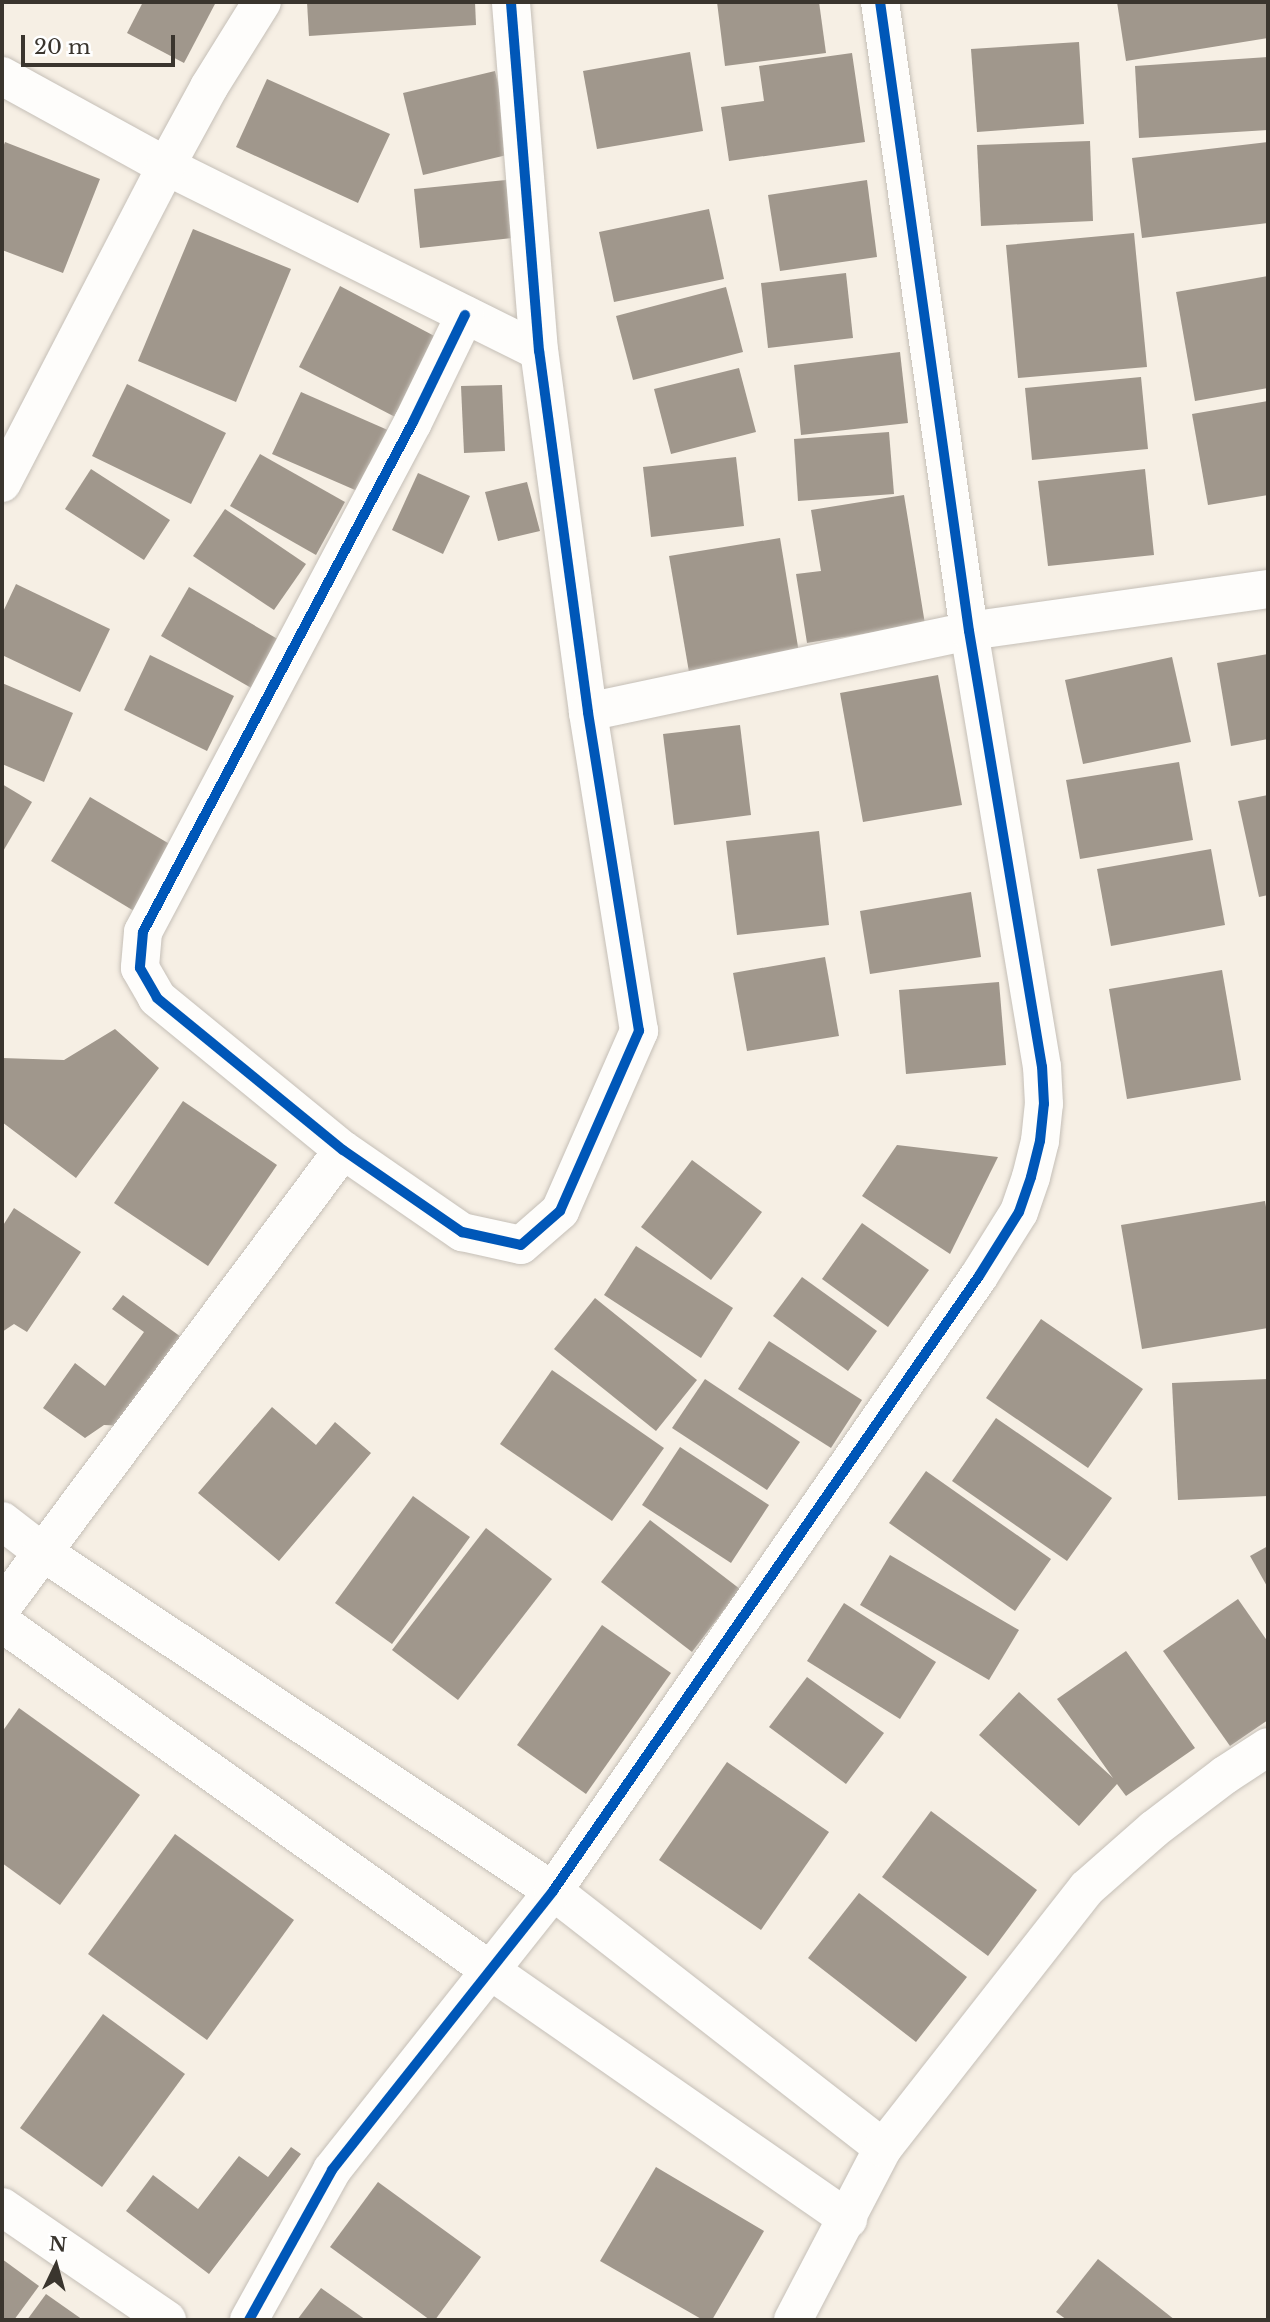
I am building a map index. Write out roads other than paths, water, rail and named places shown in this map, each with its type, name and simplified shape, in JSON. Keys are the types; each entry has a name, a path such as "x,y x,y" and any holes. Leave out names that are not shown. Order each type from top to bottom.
{"street":[{"path":"2,484 166,166 209,87 262,2"},
{"path":"465,315 414,422 144,932 140,968 157,998 343,1150 462,1232 521,1245 560,1211 639,1031 588,712 539,351 511,2"},
{"path":"249,2320 332,2170 553,1891 979,1276 1018,1212 1031,1177 1044,1104 1042,1067 969,631 880,2"},
{"path":"2,76 166,166 539,351"},
{"path":"588,712 969,631 1268,589"},
{"path":"2,1607 41,1551 343,1150"},
{"path":"2,1521 41,1551 553,1891 883,2148"},
{"path":"2,1623 491,1971 848,2220"},
{"path":"793,2320 848,2220 883,2148 1087,1888 1154,1829 1225,1775 1268,1747"},
{"path":"2,2207 167,2320"}]}
